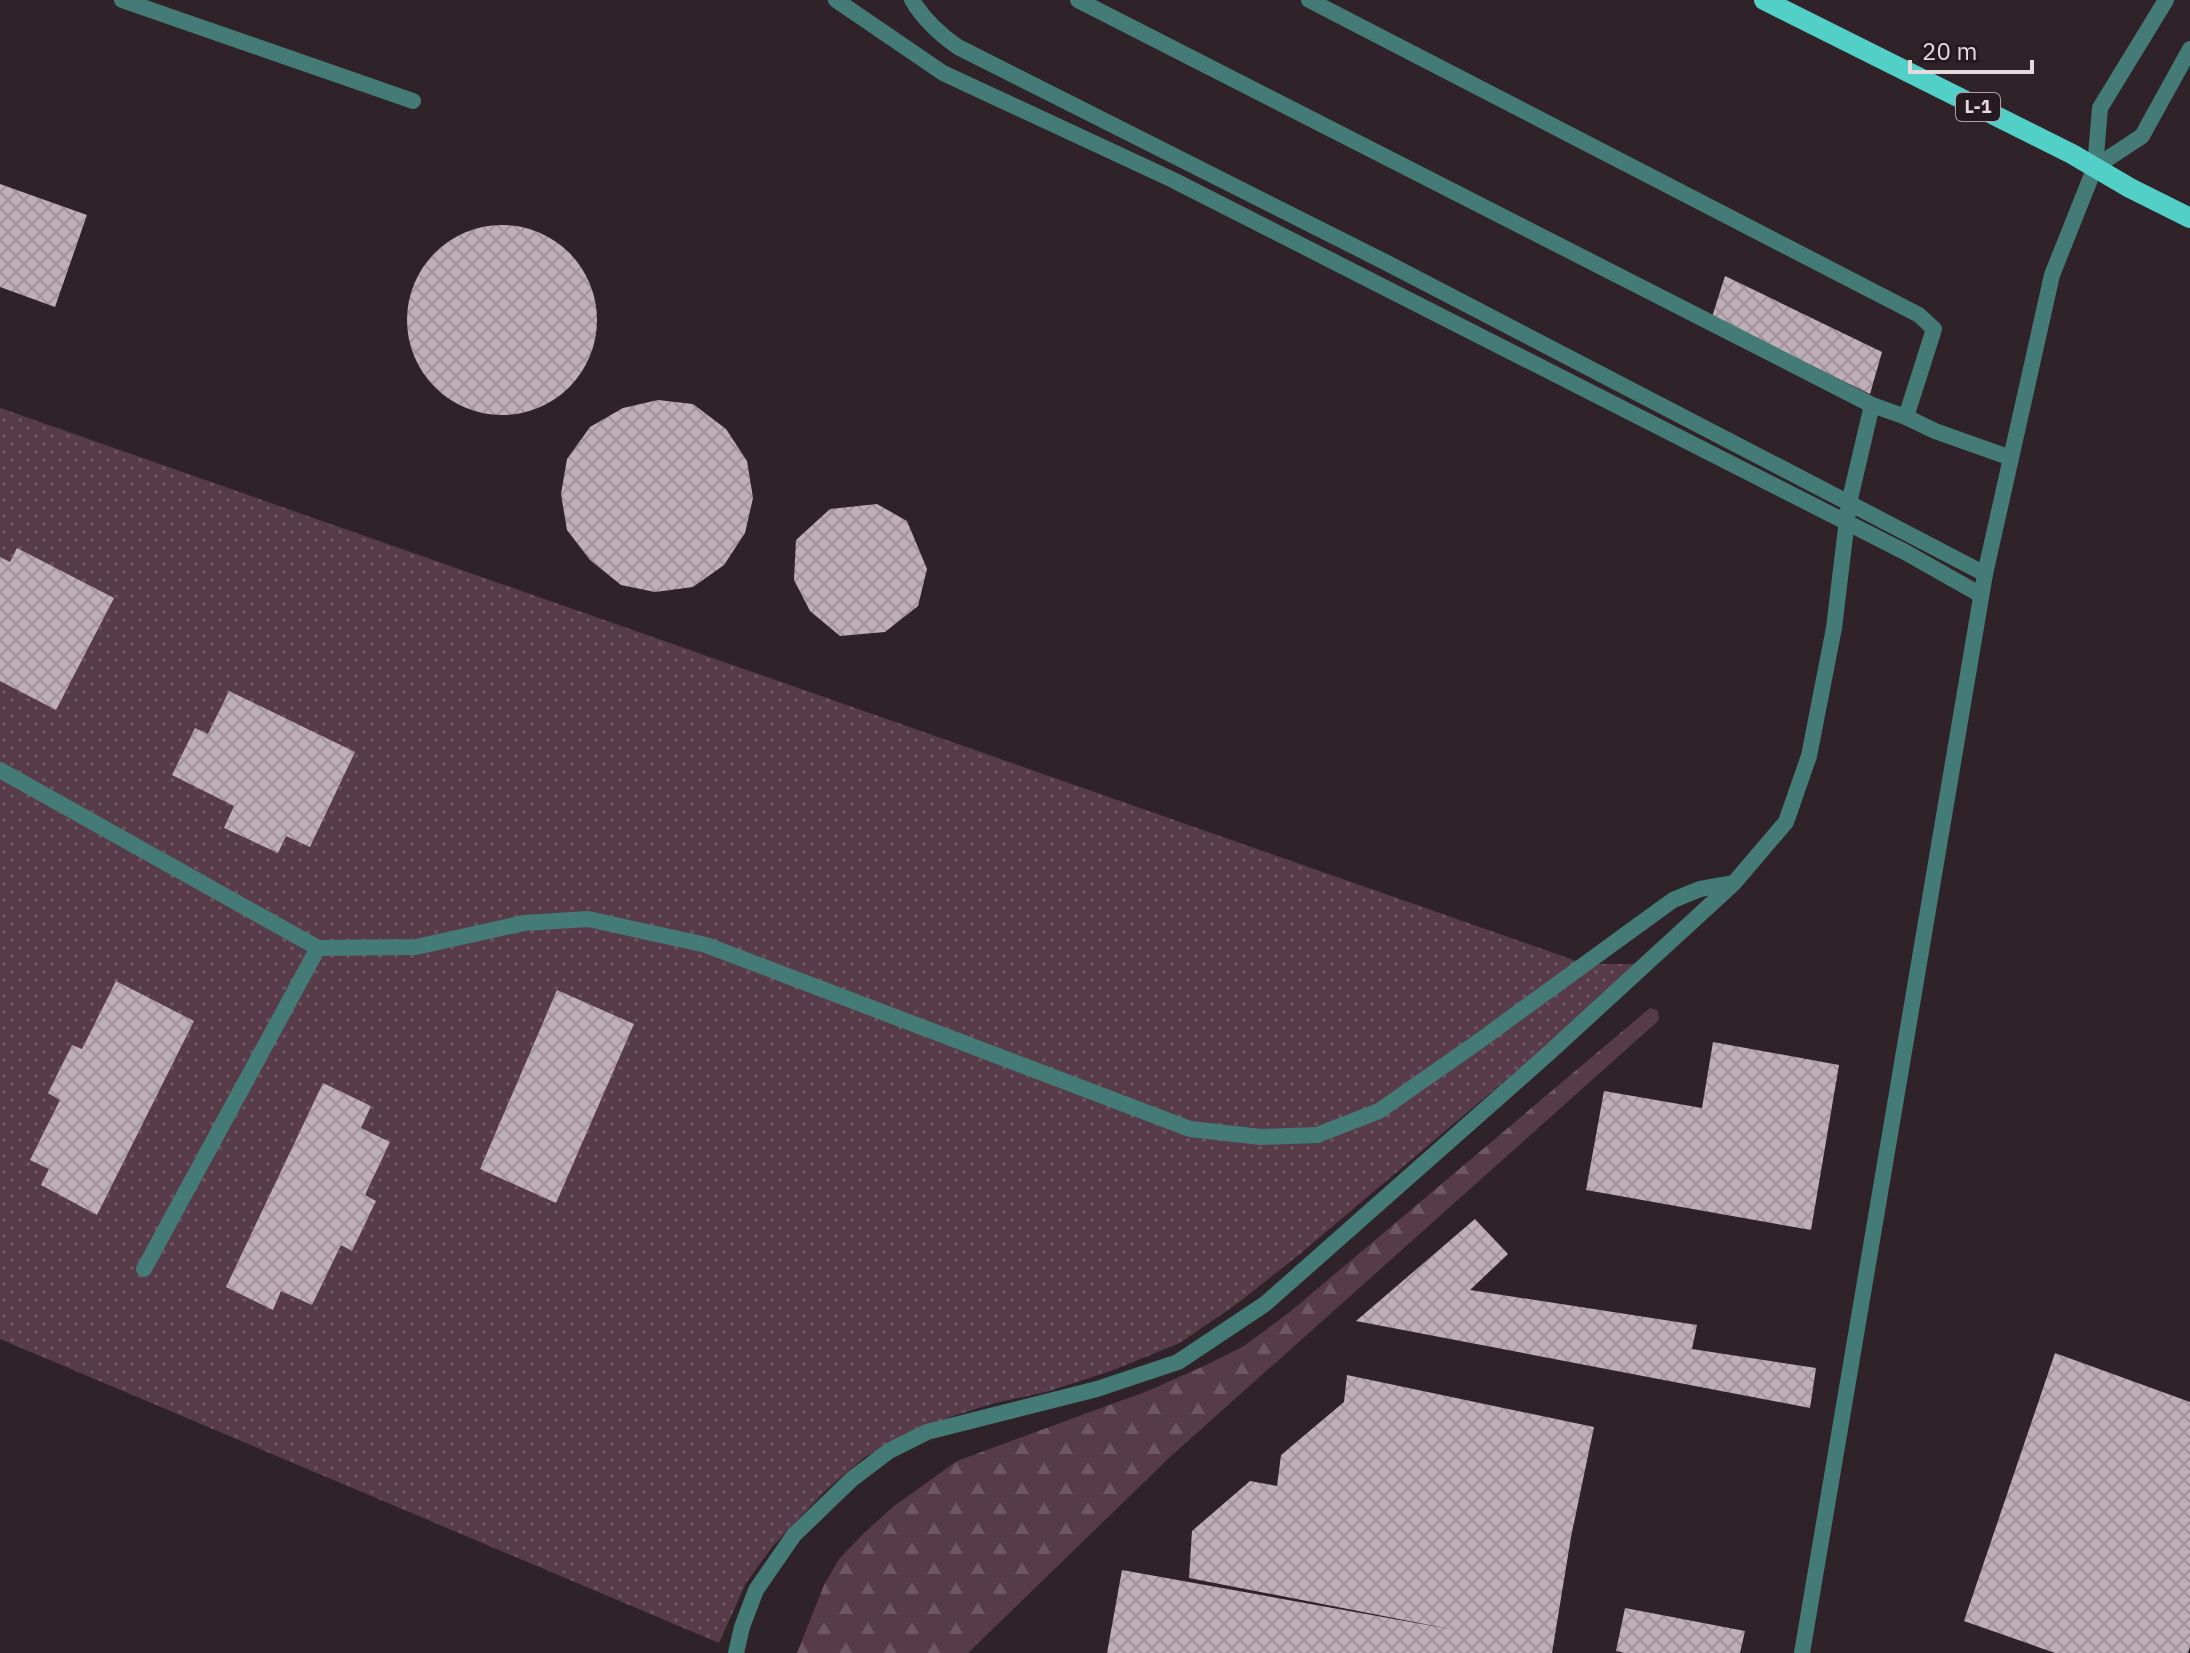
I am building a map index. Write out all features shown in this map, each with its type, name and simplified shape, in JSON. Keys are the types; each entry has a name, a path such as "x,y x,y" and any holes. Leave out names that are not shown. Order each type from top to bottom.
{"main road":[{"name":"L-1","path":"1764,0 2190,218"}],"street":[{"path":"122,0 413,101"},
{"path":"836,0 943,73 1171,179 1905,552 1981,595"},
{"path":"912,0 940,34 958,47 1387,263 1985,574"},
{"path":"1078,0 1872,405 2011,458"},
{"path":"1309,0 1919,315 1934,329 1906,417"},
{"path":"1802,1653 1985,574 2052,275 2095,167 2100,108 2166,0"},
{"path":"2095,167 2142,136 2190,49"},
{"path":"736,1653 756,1590 794,1535 852,1479 889,1451 927,1432 1097,1389 1178,1362 1252,1312 1538,1063 1734,883 1786,822 1809,756 1834,628 1849,503 1872,405"},
{"path":"0,770 318,948 416,947 524,923 588,919 706,945 1190,1129 1261,1137 1317,1135 1379,1111 1673,900 1700,889 1734,883"},
{"path":"144,1269 318,948"}],"green space":[{"path":"0,408 1585,964 1643,964 1301,1253 1238,1303 1180,1343 1111,1371 1046,1392 950,1417 865,1457 826,1490 773,1546 746,1583 719,1643 0,1339"},
{"path":"1650,1008 1657,1010 1658,1021 1170,1457 968,1653 797,1653 824,1585 839,1559 894,1506 957,1461 1150,1390 1244,1346 1291,1311"}],"building":[{"path":"0,184 87,215 55,307 0,287"},
{"path":"502,225 538,232 569,253 590,284 597,320 590,356 569,387 538,408 502,415 466,408 435,387 414,356 407,320 414,284 435,253 466,232"},
{"path":"1725,276 1882,352 1870,394 1712,317"},
{"path":"658,400 693,404 726,429 747,461 753,498 745,533 724,565 693,587 655,592 621,585 590,560 567,530 561,494 567,459 590,427 623,408"},
{"path":"877,504 907,521 927,569 918,606 885,632 840,636 810,611 794,580 796,540 830,509"},
{"path":"17,548 114,598 56,710 0,681 0,557 10,562"},
{"path":"229,691 355,752 310,847 286,836 278,853 224,828 234,806 172,775 195,728 208,734"},
{"path":"116,981 194,1021 97,1215 41,1185 49,1169 30,1160 60,1100 48,1093 72,1045 82,1049"},
{"path":"557,990 634,1024 556,1203 480,1169"},
{"path":"1713,1042 1839,1065 1811,1230 1586,1190 1604,1091 1702,1108"},
{"path":"323,1083 371,1106 361,1128 390,1142 365,1195 376,1201 352,1251 341,1245 312,1305 281,1291 273,1310 226,1287"},
{"path":"1475,1219 1508,1254 1470,1290 1697,1325 1692,1349 1816,1368 1810,1408 1356,1321"},
{"path":"2055,1353 2190,1402 2188,1653 2055,1653 1964,1621"},
{"path":"1347,1375 1594,1427 1571,1537 1552,1653 1107,1653 1122,1570 1455,1630 1189,1578 1192,1531 1250,1481 1277,1486 1281,1455 1344,1402"},
{"path":"1625,1608 1745,1631 1740,1653 1616,1651"}]}
